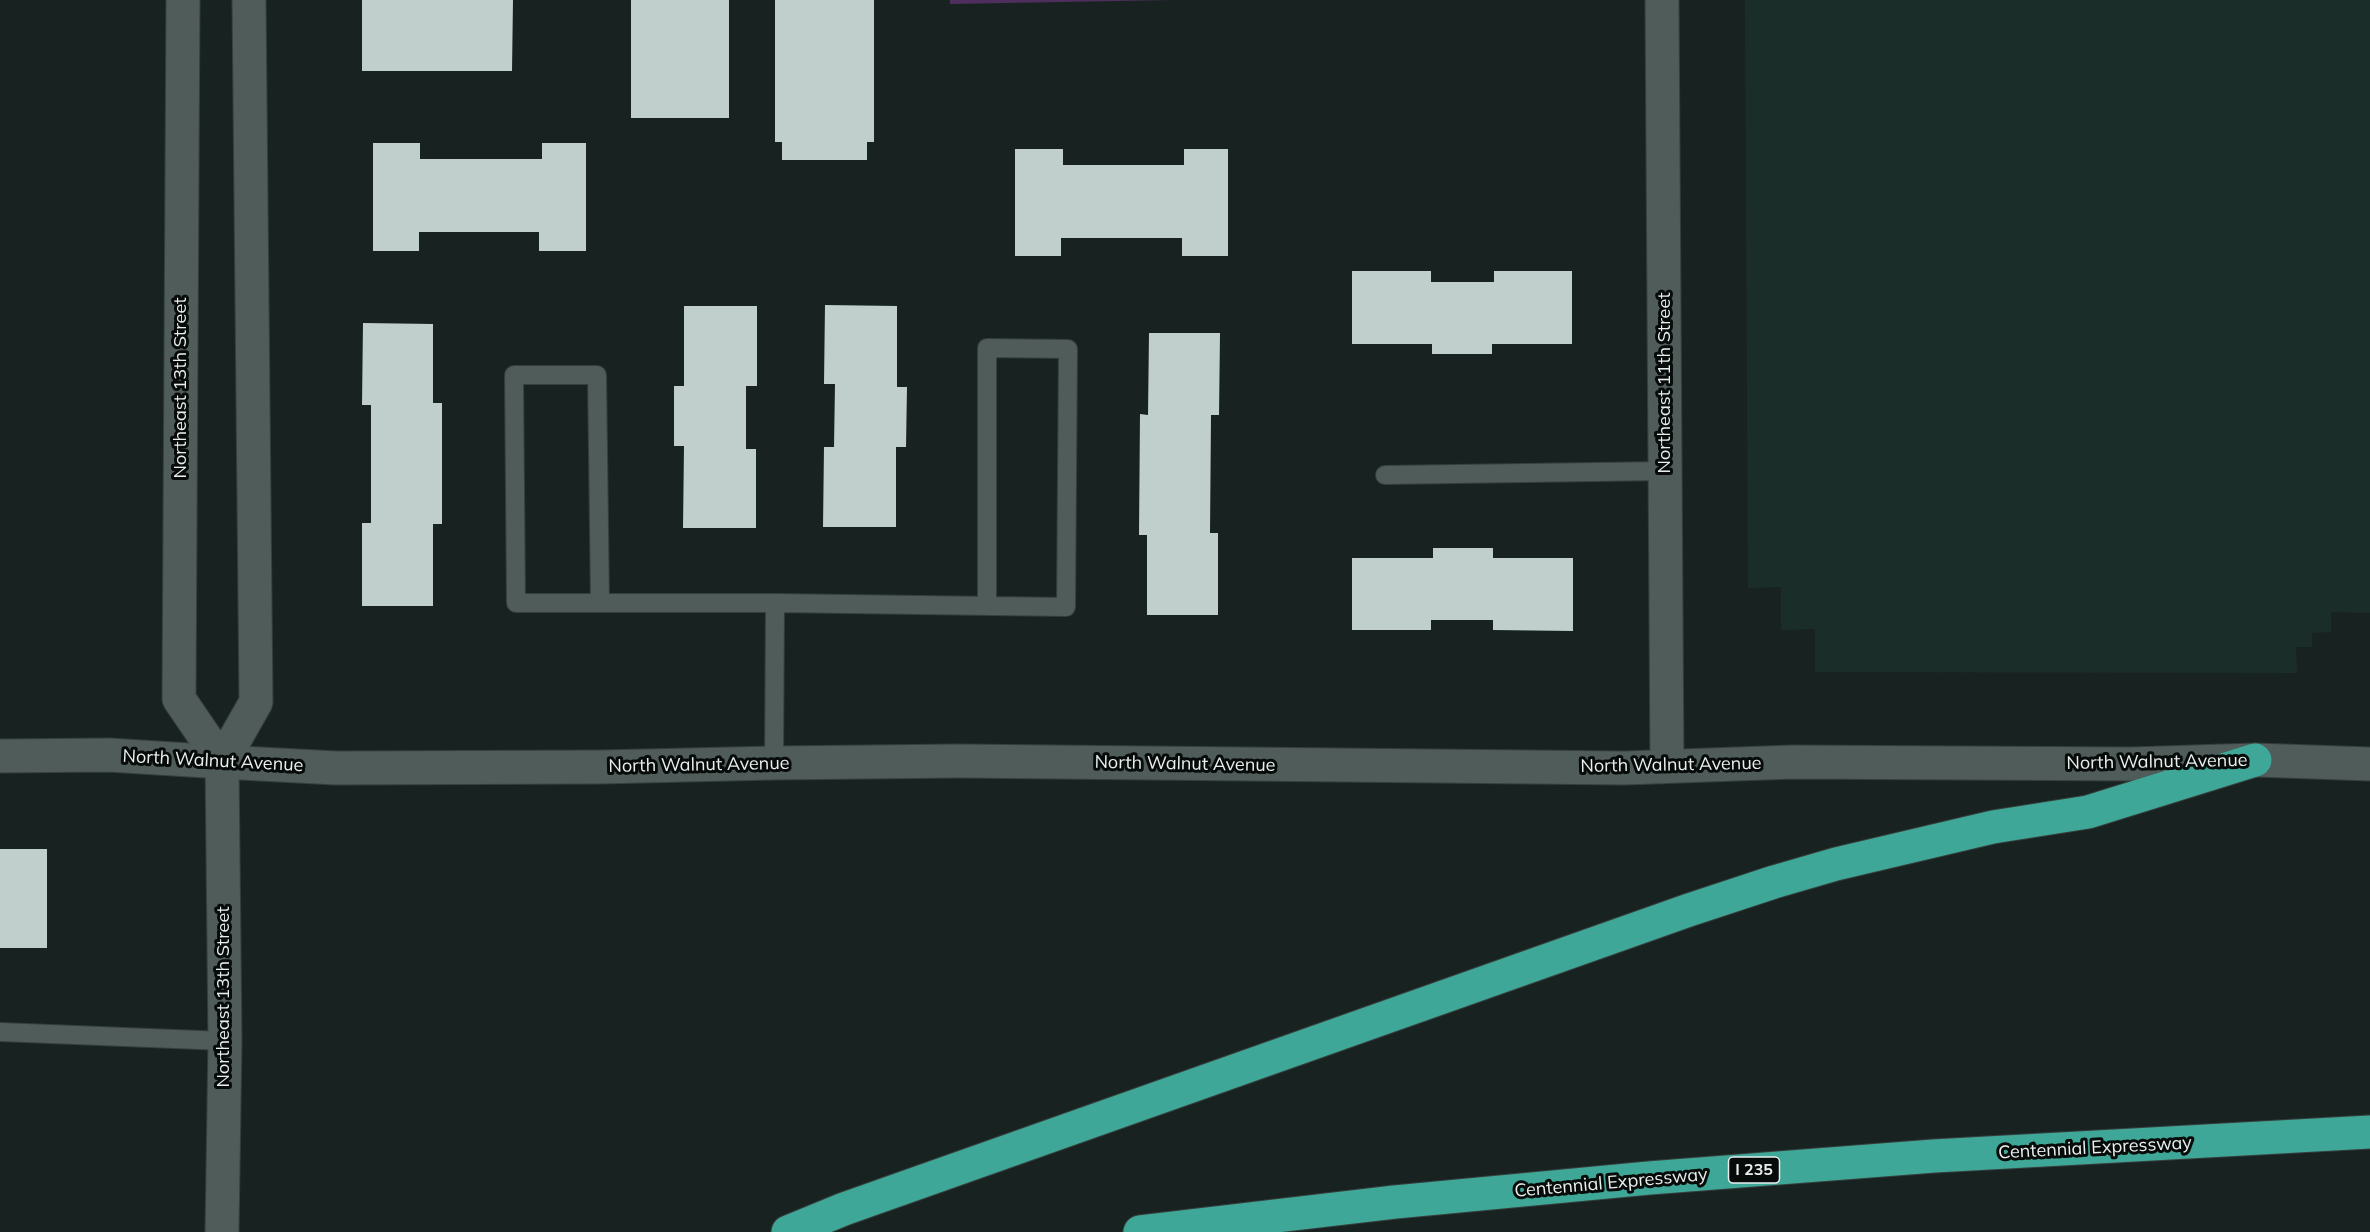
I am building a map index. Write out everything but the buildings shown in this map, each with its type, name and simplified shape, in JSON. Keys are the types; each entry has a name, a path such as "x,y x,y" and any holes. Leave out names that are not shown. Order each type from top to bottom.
{"highway":[{"path":"788,1232 855,1205 1774,882 1836,864 1983,829 2088,812 2255,760"},
{"name":"Centennial Expressway","path":"1140,1232 1395,1202 1650,1178 1945,1156 2370,1132"}],"main road":[{"name":"Northeast 13th Street","path":"183,0 179,699 222,762 225,1041 222,1232"},
{"path":"222,762 256,702 249,0"},
{"name":"Northeast 11th Street","path":"1662,0 1667,766"},
{"name":"North Walnut Avenue","path":"0,756 109,755 336,768 600,767 959,761 1625,768 1792,762 2131,764 2255,760 2370,764"}],"lane":[{"path":"600,603 597,375 514,375 516,603 600,603 775,603 987,606 1066,607 1068,349 987,348 987,606"},
{"path":"1385,475 1665,471"},
{"path":"774,763 775,603"},
{"path":"0,1032 225,1041"}],"shaded area":[{"path":"950,0 1172,0 950,4"},
{"path":"1745,0 2370,0 2370,613 2331,612 2331,632 2312,633 2312,647 2296,647 2297,673 1815,672 1815,629 1781,630 1781,587 1748,588"}]}
